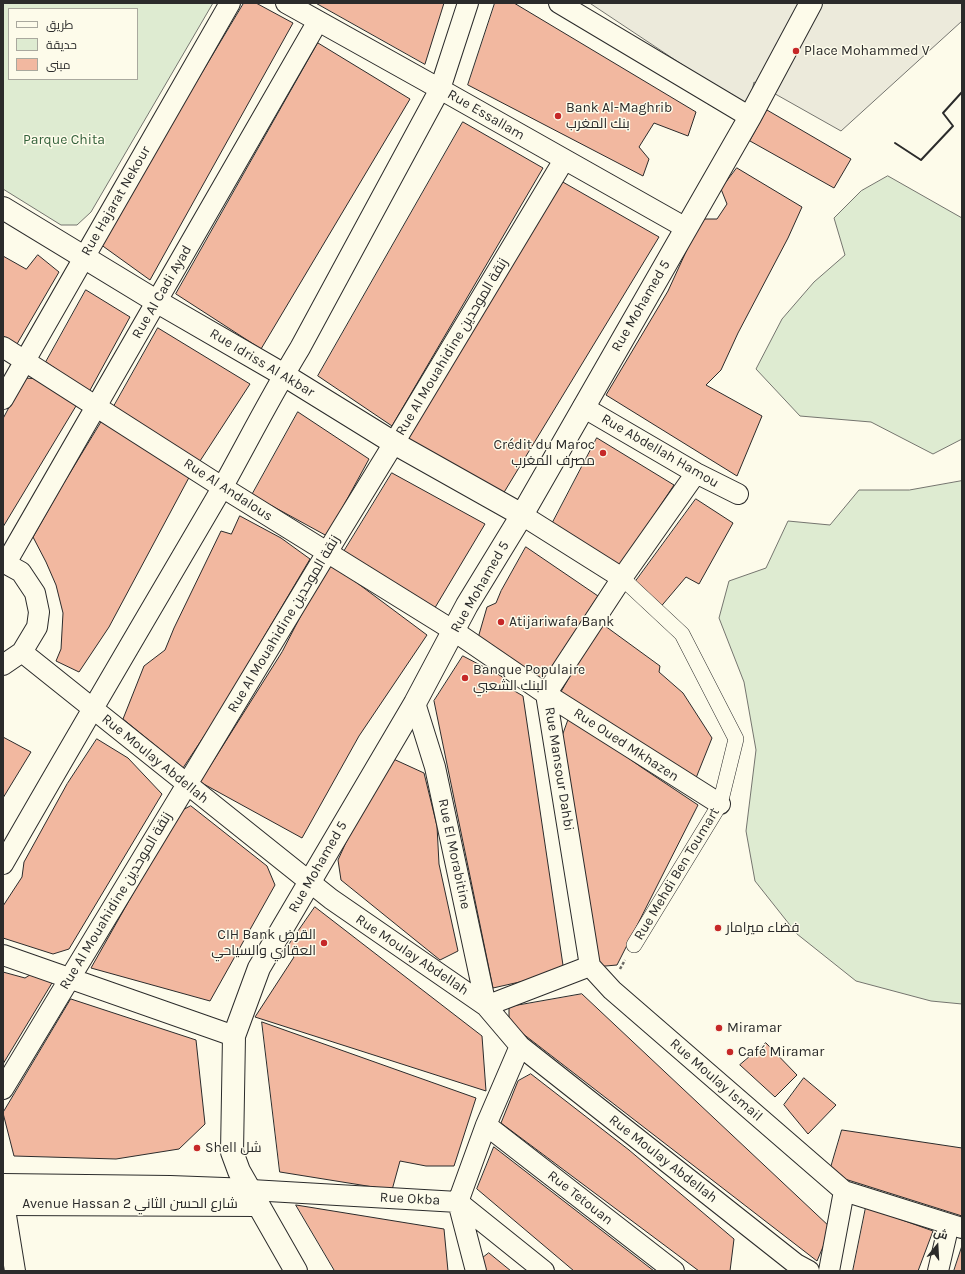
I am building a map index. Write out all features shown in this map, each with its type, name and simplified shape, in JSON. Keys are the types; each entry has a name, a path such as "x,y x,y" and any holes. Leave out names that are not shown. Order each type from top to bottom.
{"street":[{"name":"Rue Hajarat Nekour","path":"3,399 230,3"},
{"name":"Rue Essallam","path":"286,3 686,228"},
{"path":"3,864 92,708 222,487 300,348 440,89 468,3"},
{"path":"559,3 750,117"},
{"name":"Rue Mohamed 5","path":"296,1271 239,1171 232,1152 234,1036 259,968 415,703 467,605 522,515 750,117 811,3"},
{"name":"Rue Al Cadi Ayad","path":"4,562 97,406 318,21"},
{"name":"Rue Al Mouahidine زنقة الموحدين","path":"3,1089 564,160"},
{"name":"Rue Idriss Al Akbar","path":"3,208 156,301 284,375 394,443 522,515"},
{"name":"Rue Al Andalous","path":"3,347 222,487 454,631"},
{"name":"Rue Abdellah Hamou","path":"583,407 696,473 738,494"},
{"name":"Rue Mansour Dahbi","path":"590,966 546,694 622,578 696,473"},
{"name":"Rue Mehdi Ben Toumart","path":"522,515 622,578 682,634 736,739 720,804 634,945"},
{"path":"3,665 22,652 36,627 39,612 35,593 21,572 4,562"},
{"name":"Rue Oued Mkhazen","path":"454,631 546,694 720,804"},
{"name":"Rue Moulay Abdellah","path":"22,652 331,900 486,1006 520,1046 799,1269"},
{"name":"Rue El Morabitine","path":"415,703 435,767 486,1006"},
{"path":"3,955 234,1036"},
{"path":"486,1006 590,966"},
{"name":"Rue Moulay Ismail","path":"590,966 612,990 844,1191"},
{"path":"476,1271 458,1202 486,1125 520,1046"},
{"name":"Rue Tetouan","path":"486,1125 674,1271"},
{"path":"829,1271 844,1191 956,1226 938,1271"},
{"path":"3,1197 15,1271"},
{"name":"Avenue Hassan 2 شارع الحسن الثاني","path":"3,1197 254,1198"},
{"name":"Rue Okba","path":"254,1198 458,1202 544,1271"}],"green space":[{"name":"Parque Chita","path":"3,3 213,3 91,212 77,225 61,225 3,189"},
{"path":"888,176 962,218 962,439 933,454 871,422 800,416 756,369 782,319 814,282 845,255 834,218 861,191"},
{"path":"962,481 962,1004 931,1001 856,981 797,934 755,881 746,831 756,750 744,682 719,618 729,581 766,568 788,521 830,525 859,490 909,490"}],"shaded area":[{"name":"Place Mohammed V","path":"590,3 962,3 962,21 841,131 754,82 748,108"}],"building":[{"path":"244,3 256,3 293,23 150,280 100,244"},
{"path":"316,3 444,3 425,64"},
{"path":"495,3 514,3 696,112 688,136 654,123 639,147 649,159 643,176 468,85"},
{"path":"318,43 410,99 261,349 176,294"},
{"path":"767,110 851,159 834,188 750,141"},
{"path":"463,122 543,168 392,426 318,376"},
{"path":"737,168 802,207 788,238 738,333 721,370 706,385 762,416 737,476 606,395 668,291 701,219 717,219 727,204 721,189"},
{"path":"561,181 659,237 503,494 408,440"},
{"path":"38,255 59,272 17,344 3,336 3,256 26,269"},
{"path":"86,290 130,317 89,392 46,362"},
{"path":"158,328 250,384 200,461 113,408"},
{"path":"25,378 40,379 69,398 76,406 3,527 3,419"},
{"path":"298,412 369,459 327,536 252,495"},
{"path":"102,421 193,470 109,627 79,672 56,661 61,649 63,613 56,585 33,537"},
{"path":"597,438 674,485 620,566 552,524"},
{"path":"392,473 485,524 433,611 340,558"},
{"path":"696,499 733,523 699,584 686,577 658,610 633,585"},
{"path":"240,516 281,538 310,559 216,718 183,768 123,719 144,666 165,650 174,628 221,531 231,534"},
{"path":"526,547 598,596 542,682 478,638 487,607 496,603 501,591"},
{"path":"329,562 427,635 359,736 302,838 200,782 282,652"},
{"path":"601,623 660,666 659,672 683,693 712,738 696,778 559,696"},
{"path":"463,656 505,678 506,686 523,696 564,972 493,988 434,701"},
{"path":"569,718 698,805 617,965 594,967 559,745"},
{"path":"3,737 31,752 3,798"},
{"path":"97,739 128,758 162,794 69,949 53,954 3,938 3,906 22,877 24,862 67,784"},
{"path":"389,757 424,773 437,826 439,864 458,951 440,960 341,880 338,860 362,807"},
{"path":"191,806 267,866 275,885 210,1001 91,968 179,812"},
{"path":"315,907 482,1036 486,1091 255,1017 294,957 286,949"},
{"path":"3,972 25,978 33,973 52,983 3,1064"},
{"path":"582,994 831,1228 817,1261 509,1023 509,1007"},
{"path":"71,999 196,1040 205,1124 179,1149 116,1159 14,1156 3,1113"},
{"path":"262,1022 476,1098 454,1166 426,1166 400,1161 392,1190 280,1172"},
{"path":"766,1043 797,1075 775,1097 740,1065"},
{"path":"531,1074 629,1150 734,1239 730,1271 699,1271 501,1123 518,1081"},
{"path":"804,1078 836,1105 808,1134 784,1105"},
{"path":"842,1130 962,1148 962,1216 829,1174"},
{"path":"494,1147 654,1271 574,1271 477,1189"},
{"path":"296,1205 444,1229 448,1271 335,1271"},
{"path":"866,1207 933,1231 918,1271 853,1271"},
{"path":"962,1246 962,1271 954,1271"},
{"path":"489,1253 511,1271 484,1271 480,1260"}],"wall":[{"path":"895,143 921,160 953,126 943,113 962,92"}],"place":[{"name":"Place Mohammed V","path":"796,51"},
{"name":"Bank Al-Maghrib بنك المغرب","path":"558,116"},
{"name":"Crédit du Maroc مصرف المغرب","path":"603,453"},
{"name":"Atijariwafa Bank","path":"501,622"},
{"name":"Banque Populaire البنك الشعبي","path":"465,678"},
{"name":"فضاء ميرامار","path":"718,928"},
{"name":"CIH Bank القرض العقاري والسياحي","path":"324,943"},
{"name":"Miramar","path":"719,1028"},
{"name":"Café Miramar","path":"730,1052"},
{"name":"Shell شل","path":"197,1148"}]}
